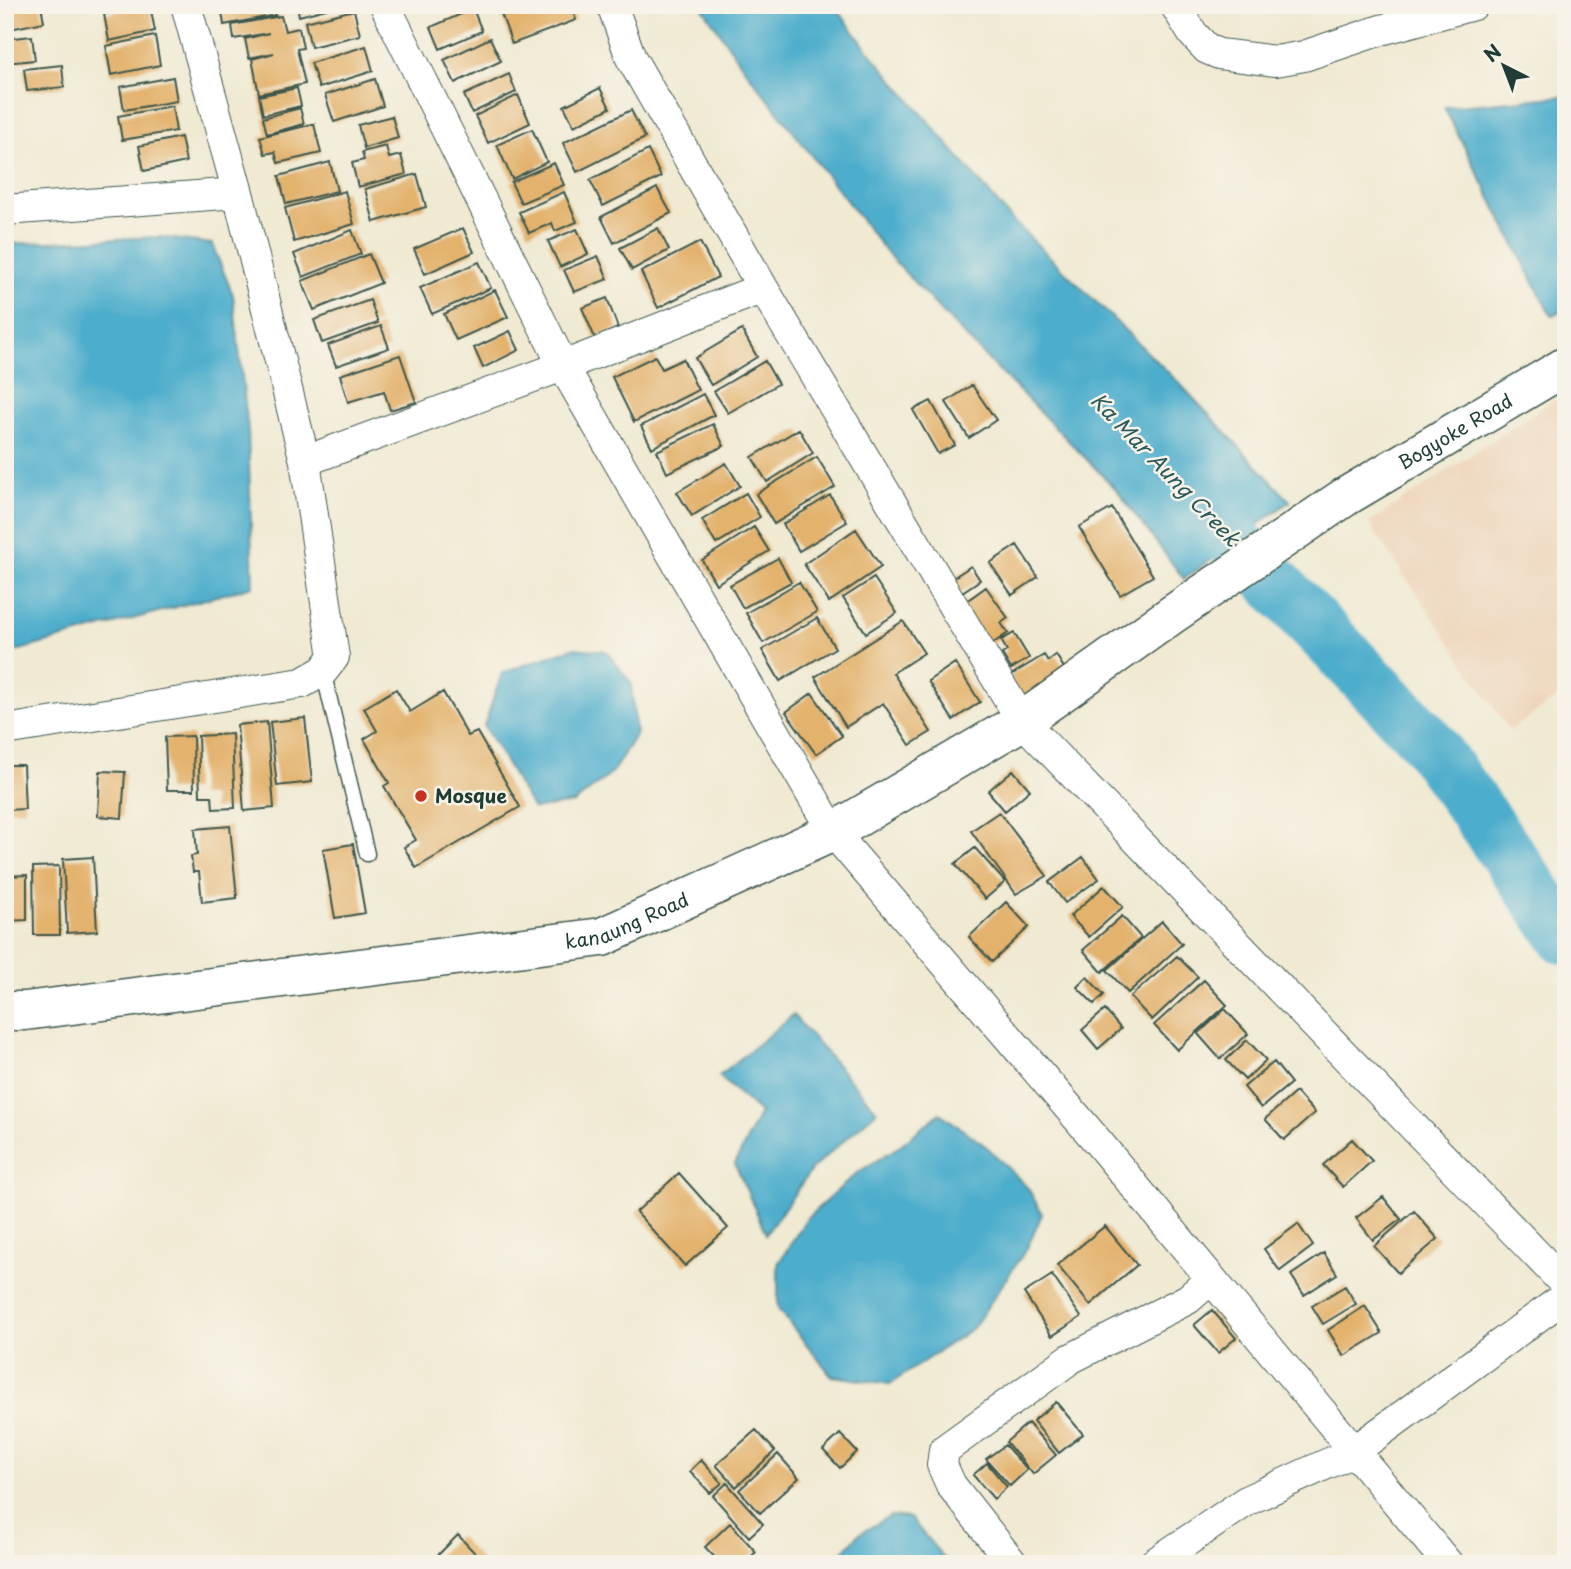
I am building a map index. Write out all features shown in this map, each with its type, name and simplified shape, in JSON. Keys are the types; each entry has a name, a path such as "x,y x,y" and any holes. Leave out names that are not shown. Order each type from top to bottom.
{"street":[{"path":"5,730 302,683 323,671 334,657 305,461 238,193 186,5"},
{"path":"385,5 563,366 833,832 1098,1142 1448,1564"},
{"path":"612,5 631,58 764,288 1022,721 1566,1286"},
{"path":"1175,5 1193,34 1207,49 1219,54 1276,61 1304,56 1429,11 1473,5"},
{"path":"5,210 238,193"},
{"path":"305,461 764,288"},
{"name":"Bogyoke Road","path":"1173,614 1345,497 1566,366"},
{"name":"kanaung Road","path":"5,1012 602,937 833,832 1022,721 1173,614"},
{"path":"1013,1564 951,1485 942,1465 944,1450 1070,1359 1188,1299 1211,1279"},
{"path":"1153,1564 1248,1500 1353,1452 1566,1296"}],"lane":[{"path":"323,671 367,854"}],"shaded area":[{"path":"1555,399 1566,416 1566,691 1510,731 1369,523"}],"water":[{"path":"701,5 834,5 867,49 1012,220 1179,383 1290,501 1184,579 1115,488 887,253 744,68"},
{"path":"1566,96 1566,309 1551,316 1444,107"},
{"path":"160,237 212,244 233,295 248,430 253,586 5,654 5,244"},
{"path":"573,648 606,651 631,683 636,734 612,773 574,803 533,809 484,726 502,673"},
{"path":"793,1015 877,1111 812,1169 766,1234 735,1164 760,1113 719,1076"},
{"path":"940,1113 987,1147 1028,1188 1042,1214 1027,1248 973,1328 890,1384 832,1376 778,1309 778,1264 807,1218 857,1173 898,1147"},
{"path":"890,1516 910,1518 949,1564 832,1564 859,1534"}],"building":[{"path":"41,5 44,22 5,30 5,6"},
{"path":"150,5 155,31 109,41 104,14"},
{"path":"221,5 273,5 275,15 224,25"},
{"path":"297,5 338,5 338,6 299,16"},
{"path":"413,5 432,5 432,6 416,11"},
{"path":"498,5 571,5 576,20 512,44"},
{"path":"473,9 482,31 440,49 431,27"},
{"path":"354,10 360,35 311,47 305,22"},
{"path":"281,16 285,31 299,28 303,48 297,49 305,84 259,94 252,59 274,53 249,58 245,39 269,33 234,39 232,25"},
{"path":"32,36 35,60 5,63 5,39"},
{"path":"155,36 160,65 111,75 106,46"},
{"path":"490,38 501,61 455,83 444,60"},
{"path":"366,46 373,71 319,88 311,63"},
{"path":"62,65 64,87 27,91 24,69"},
{"path":"509,74 516,92 472,113 464,95"},
{"path":"173,77 177,101 124,110 120,87"},
{"path":"375,79 383,106 334,122 325,95"},
{"path":"297,88 301,106 263,115 259,96"},
{"path":"600,88 610,108 574,126 564,106"},
{"path":"518,95 530,123 488,143 475,116"},
{"path":"172,106 176,131 122,140 118,116"},
{"path":"300,108 304,124 267,134 263,118"},
{"path":"631,110 645,138 577,172 563,143"},
{"path":"392,116 398,138 364,148 358,125"},
{"path":"314,124 321,153 278,163 275,152 265,154 260,137"},
{"path":"532,129 547,162 512,179 497,145"},
{"path":"181,137 186,162 144,171 139,146"},
{"path":"386,146 389,158 401,155 406,174 358,187 352,163 364,160 362,152"},
{"path":"648,150 661,177 603,206 590,180"},
{"path":"330,162 337,191 286,204 279,176"},
{"path":"554,163 564,185 521,203 511,182"},
{"path":"417,174 426,207 374,222 365,189"},
{"path":"657,188 671,213 614,243 601,217"},
{"path":"345,191 354,224 294,242 285,208"},
{"path":"564,192 577,222 555,231 552,223 529,233 519,212"},
{"path":"463,228 474,252 425,274 414,249"},
{"path":"658,228 669,250 632,270 620,248"},
{"path":"577,229 588,254 560,267 548,241"},
{"path":"352,230 361,254 303,277 294,254"},
{"path":"700,242 718,277 658,308 641,272"},
{"path":"369,254 381,283 314,310 302,281"},
{"path":"598,256 608,279 574,292 564,270"},
{"path":"479,262 491,288 432,314 420,288"},
{"path":"495,290 508,317 456,340 444,314"},
{"path":"607,298 618,328 595,338 582,308"},
{"path":"370,300 378,323 322,343 314,320"},
{"path":"381,326 389,348 336,366 328,345"},
{"path":"742,330 757,357 711,385 695,358"},
{"path":"510,331 519,350 483,368 474,348"},
{"path":"400,355 416,402 390,410 384,391 348,402 340,375"},
{"path":"655,356 662,369 683,359 698,390 634,422 612,377"},
{"path":"765,361 778,384 728,413 714,391"},
{"path":"972,385 996,420 969,438 946,402"},
{"path":"703,394 714,415 652,448 641,426"},
{"path":"931,401 955,445 938,454 913,410"},
{"path":"713,424 724,446 667,473 657,451"},
{"path":"799,429 813,453 767,482 752,457"},
{"path":"817,457 835,487 774,524 756,494"},
{"path":"726,463 740,486 692,516 677,492"},
{"path":"746,493 760,517 716,544 702,520"},
{"path":"830,495 847,522 799,551 783,524"},
{"path":"1112,508 1153,576 1120,595 1079,527"},
{"path":"754,527 769,551 716,584 702,560"},
{"path":"856,529 881,567 829,602 804,564"},
{"path":"1017,545 1038,577 1012,595 990,563"},
{"path":"778,558 791,582 743,608 730,585"},
{"path":"971,566 980,580 959,594 950,580"},
{"path":"874,578 897,613 866,633 843,598"},
{"path":"799,582 817,612 763,643 746,613"},
{"path":"986,587 1008,618 1001,623 1008,633 989,646 961,605"},
{"path":"817,618 835,648 780,681 762,650"},
{"path":"903,621 924,653 893,673 931,732 910,745 883,703 846,727 815,677"},
{"path":"1014,633 1029,658 1011,669 1002,654 1007,651 1001,640"},
{"path":"1044,655 1048,661 1056,655 1066,671 1018,701 1011,675"},
{"path":"955,663 980,702 953,720 928,681"},
{"path":"396,689 410,712 443,692 468,736 477,732 520,807 416,868 404,847 416,840 384,786 389,783 364,739 377,731 364,708"},
{"path":"812,693 842,736 816,754 786,712"},
{"path":"305,718 312,782 277,786 270,722"},
{"path":"267,722 274,808 244,811 237,725"},
{"path":"232,734 235,808 213,809 212,796 200,796 198,736"},
{"path":"193,736 194,790 167,790 165,737"},
{"path":"5,765 23,765 25,809 5,810"},
{"path":"1013,770 1030,790 1005,811 988,791"},
{"path":"100,771 125,772 122,818 98,816"},
{"path":"999,812 1047,876 1016,894 971,831"},
{"path":"230,826 237,898 202,902 199,872 193,872 191,856 197,855 195,829"},
{"path":"353,844 365,913 335,918 323,849"},
{"path":"975,848 1005,882 985,899 955,864"},
{"path":"93,857 97,931 67,933 63,859"},
{"path":"1083,857 1099,879 1065,903 1049,882"},
{"path":"59,866 60,935 34,935 33,867"},
{"path":"27,875 27,920 5,921 5,876"},
{"path":"1104,886 1123,907 1089,937 1070,916"},
{"path":"1006,902 1029,927 992,962 969,937"},
{"path":"1122,916 1141,938 1102,972 1083,950"},
{"path":"1162,921 1182,944 1128,993 1107,970"},
{"path":"1177,956 1198,977 1152,1020 1130,997"},
{"path":"1087,977 1104,995 1094,1004 1077,987"},
{"path":"1204,980 1227,1005 1177,1050 1154,1025"},
{"path":"1225,1009 1248,1034 1220,1059 1198,1034"},
{"path":"1105,1010 1121,1029 1098,1049 1082,1030"},
{"path":"1247,1040 1266,1060 1245,1080 1226,1060"},
{"path":"1274,1062 1291,1083 1261,1108 1244,1087"},
{"path":"1296,1092 1315,1113 1284,1140 1265,1119"},
{"path":"1352,1139 1372,1161 1343,1187 1323,1165"},
{"path":"679,1173 728,1228 685,1266 636,1212"},
{"path":"1383,1197 1401,1219 1373,1240 1356,1218"},
{"path":"1414,1211 1438,1239 1398,1273 1374,1246"},
{"path":"1298,1224 1313,1246 1280,1271 1264,1249"},
{"path":"1105,1226 1137,1265 1090,1305 1057,1265"},
{"path":"1324,1253 1337,1274 1304,1295 1291,1275"},
{"path":"1052,1275 1081,1317 1052,1336 1024,1293"},
{"path":"1345,1286 1356,1304 1323,1324 1312,1306"},
{"path":"1365,1306 1382,1333 1344,1356 1328,1330"},
{"path":"1212,1310 1236,1338 1218,1353 1194,1325"},
{"path":"1056,1402 1083,1434 1059,1453 1033,1421"},
{"path":"1028,1423 1056,1455 1033,1474 1006,1442"},
{"path":"756,1430 775,1451 736,1487 716,1465"},
{"path":"840,1434 857,1452 840,1468 823,1450"},
{"path":"1005,1445 1027,1470 1010,1486 986,1459"},
{"path":"778,1454 799,1478 760,1513 739,1490"},
{"path":"701,1460 722,1483 710,1493 690,1471"},
{"path":"987,1463 1007,1487 994,1499 973,1475"},
{"path":"727,1483 763,1524 749,1537 713,1496"},
{"path":"730,1523 756,1552 743,1564 721,1564 705,1547"},
{"path":"458,1535 485,1564 429,1564"}],"waterway":[{"name":"Ka Mar Aung Creek","path":"1182,487 1426,740 1566,937"}],"place":[{"name":"Mosque","path":"421,796"}]}
